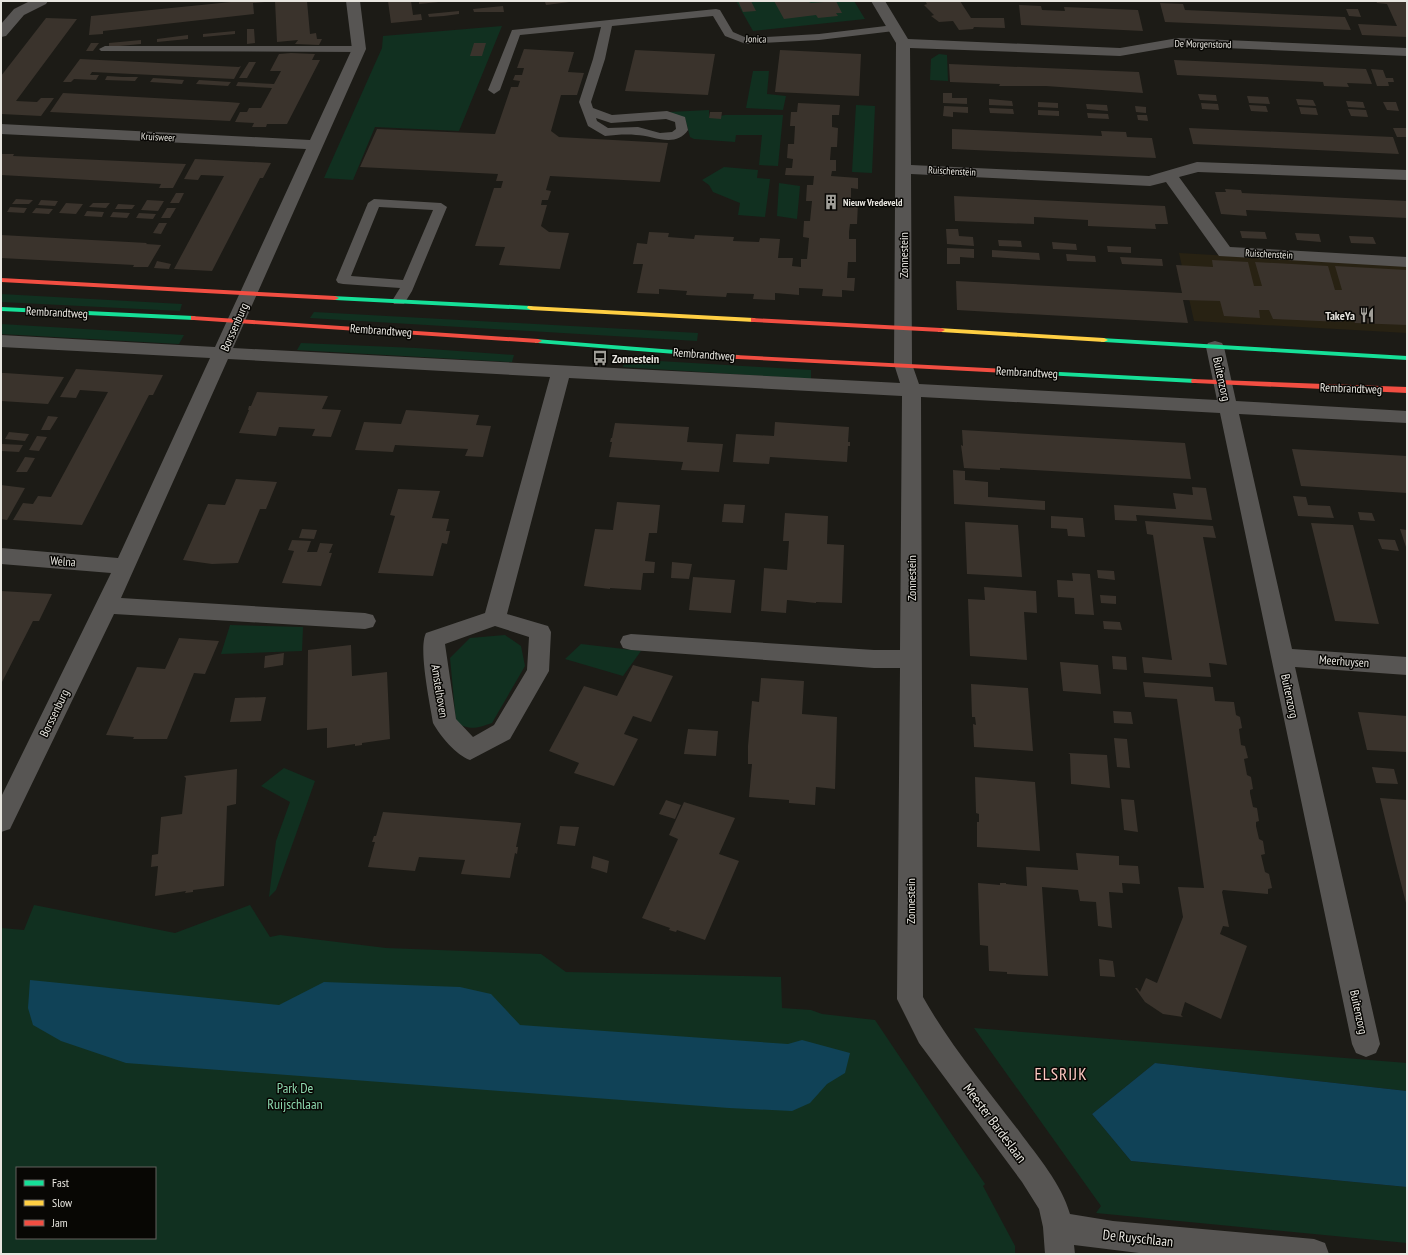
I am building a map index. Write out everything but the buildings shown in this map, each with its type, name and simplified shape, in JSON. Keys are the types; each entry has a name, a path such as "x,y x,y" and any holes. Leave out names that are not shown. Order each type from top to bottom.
{"street":[{"path":"1,33 19,12 42,1"},
{"path":"353,1 359,49"},
{"path":"878,1 903,43"},
{"name":"De Morgenstond","path":"903,43 1120,52 1178,42 1407,52"},
{"name":"Zonnestein","path":"903,43 903,364 911,390 910,999"},
{"name":"Borssenburg","path":"1,822 107,605 249,294 314,145 359,49"},
{"name":"Kruisweer","path":"1,129 314,145"},
{"name":"Ruischenstein","path":"903,169 1150,181 1197,167 1407,175"},
{"name":"Ruischenstein","path":"1169,175 1225,252 1407,262"},
{"path":"1,280 903,328 1407,358"},
{"name":"Rembrandtweg","path":"1,309 237,320 628,347 712,356 903,364 1222,383 1407,390"},
{"name":"Rembrandtweg","path":"1,341 1407,417"},
{"name":"Buitenzorg","path":"1215,347 1366,1044"},
{"path":"495,618 561,371"},
{"name":"Welna","path":"1,556 124,566"},
{"path":"107,605 365,621"},
{"name":"Amstelhoven","path":"495,618 540,632 538,671 502,732 470,750 445,723 436,666 434,639 495,618"},
{"path":"631,642 874,659 910,659"},
{"name":"Meerhuysen","path":"1282,656 1407,666"},
{"name":"Meester Bardeslaan","path":"910,999 929,1034 1032,1172 1052,1203 1059,1241"},
{"name":"De Ruyschlaan","path":"1059,1241 1113,1236 1314,1254"}],"lane":[{"name":"Jonica","path":"494,90 516,32 716,12 729,34 746,41 819,36 894,28"},
{"path":"588,110 612,119 667,115 682,120 682,130 675,135 660,137 638,131 605,132 592,123 585,102 599,59 607,23"},
{"path":"105,49 359,49"},
{"path":"399,301 407,284 443,201 374,203 343,280 407,284"}],"shaded area":[{"path":"1179,253 1407,266 1407,333 1194,321"}],"green space":[{"path":"736,1 854,1 865,19 753,31"},
{"path":"502,26 459,131 375,127 353,180 324,178 382,48 383,36"},
{"path":"939,54 947,55 948,81 930,80 931,59"},
{"path":"753,71 769,71 767,94 786,96 783,110 746,108"},
{"path":"856,105 875,106 872,173 852,172"},
{"path":"709,110 709,118 725,115 783,115 778,166 759,165 762,135 736,135 735,142 694,139 690,137 685,118 669,112"},
{"path":"724,167 758,170 757,178 770,179 765,217 738,215 740,203 713,192 709,185 702,180"},
{"path":"779,183 800,186 797,219 777,216"},
{"path":"1,294 182,304 180,311 1,302"},
{"path":"314,312 698,333 697,341 310,318"},
{"path":"1,324 184,335 179,344 1,334"},
{"path":"301,343 416,348 514,355 512,362 297,350"},
{"path":"625,359 811,370 811,379 623,367"},
{"path":"230,625 303,627 302,651 221,654"},
{"path":"505,635 521,646 525,666 492,723 474,728 465,727 456,722 450,658 470,638"},
{"path":"581,644 641,651 623,676 565,659"},
{"path":"284,768 315,781 276,890 269,897 276,841 290,802 261,786"},
{"name":"Park De Ruijschlaan","path":"34,905 175,933 250,905 270,937 280,935 386,948 541,954 566,972 781,977 782,1008 811,1010 822,1014 875,1020 985,1184 983,1186 1015,1246 1015,1254 1,1254 1,928 24,930"},
{"path":"974,1028 1407,1063 1407,1091 1155,1063 1092,1114 1131,1161 1407,1187 1407,1243 1096,1213 1101,1206"}],"water":[{"path":"30,980 279,1005 324,982 460,987 491,994 520,1025 788,1044 802,1040 850,1053 845,1073 827,1084 810,1103 792,1111 729,1108 126,1063 61,1041 33,1025 28,1008"},
{"path":"1155,1063 1407,1091 1407,1187 1131,1161 1092,1114"}],"traffic: fast":[{"path":"335,298 531,308"},
{"path":"1,309 194,318"},
{"path":"1104,340 1407,358"},
{"path":"538,341 738,357"},
{"path":"1006,371 1195,381"}],"traffic: slow":[{"path":"531,308 754,320"},
{"path":"941,330 1104,340"}],"traffic: jam":[{"path":"1,280 335,298"},
{"path":"194,318 538,341"},
{"path":"754,320 941,330"},
{"path":"738,357 1006,371"},
{"path":"1195,381 1407,390"}],"place":[{"name":"Nieuw Vredeveld","path":"831,202"},
{"name":"TakeYa","path":"1367,315"},
{"name":"Zonnestein","path":"600,358"}],"district":[{"name":"ELSRIJK","path":"1061,1074"}]}
